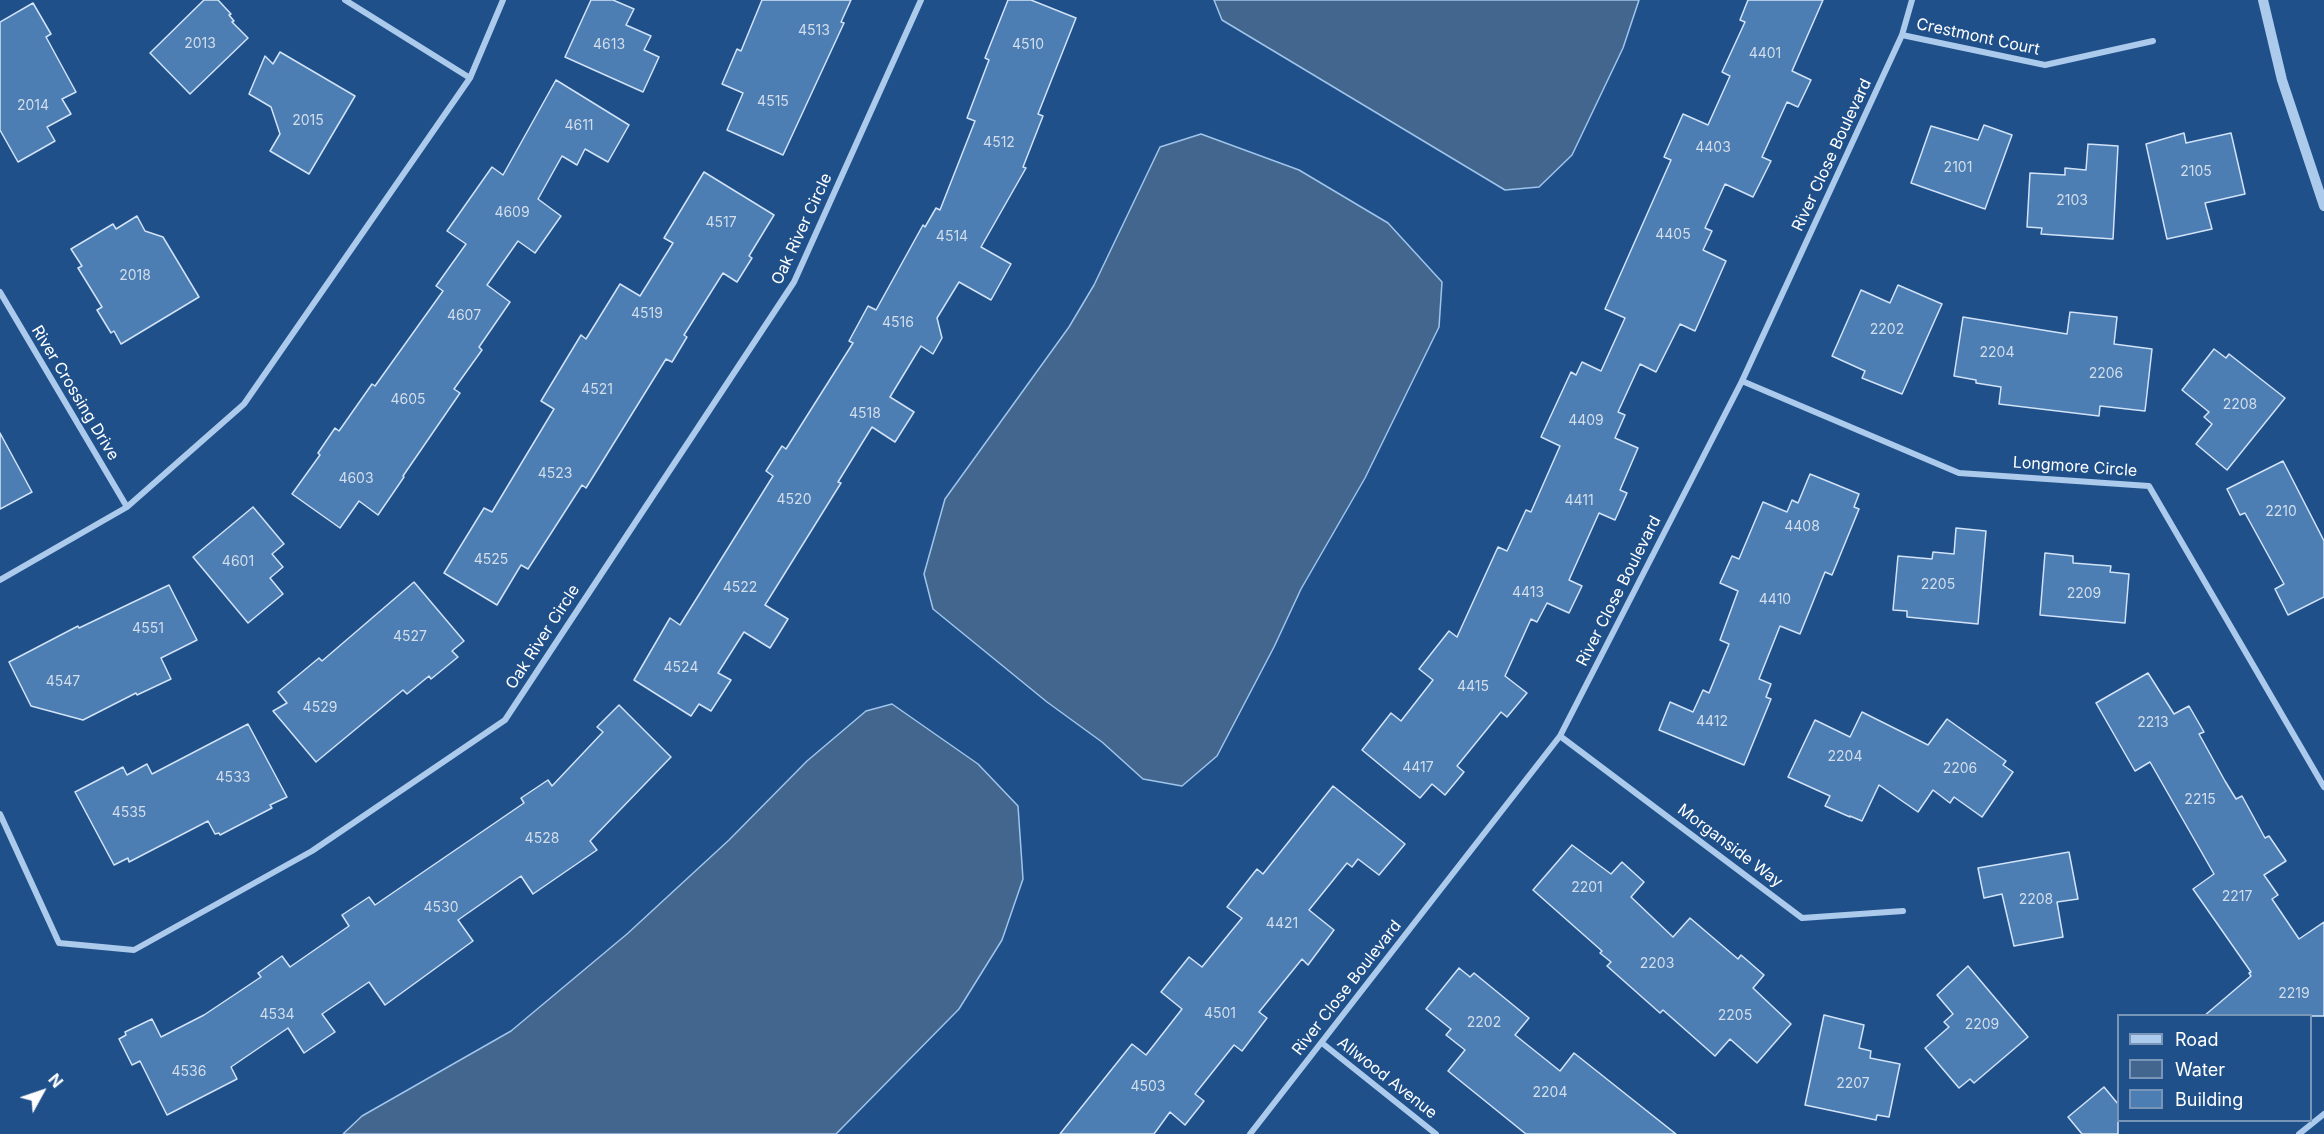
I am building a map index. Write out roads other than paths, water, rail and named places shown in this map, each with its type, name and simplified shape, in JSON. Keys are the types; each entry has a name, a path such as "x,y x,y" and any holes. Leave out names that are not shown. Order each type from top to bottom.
{"street":[{"path":"345,0 470,78"},
{"path":"0,580 127,507 244,404 470,78 503,0"},
{"name":"Oak River Circle","path":"0,814 59,943 134,950 312,851 505,720 794,282 921,0"},
{"name":"River Close Boulevard","path":"1250,1134 1560,736 1742,381 1902,34 1912,0"},
{"path":"2263,0 2282,80 2324,206"},
{"name":"Crestmont Court","path":"1902,34 2045,65 2153,41"},
{"name":"River Crossing Drive","path":"0,292 127,507"},
{"name":"Longmore Circle","path":"1742,381 1959,473 2149,486 2324,787"},
{"name":"Morganside Way","path":"1560,736 1802,918 1903,911"},
{"name":"Allwood Avenue","path":"1322,1043 1436,1134"},
{"path":"2299,1134 2324,1114"}],"water":[{"path":"1214,0 1639,0 1623,48 1572,155 1539,187 1505,190 1222,20"},
{"path":"1201,134 1299,170 1388,223 1442,282 1439,327 1365,478 1301,589 1274,647 1217,756 1182,786 1143,779 1102,742 1047,702 933,609 924,574 945,499 1069,327 1094,285 1160,147"},
{"path":"892,704 978,764 1018,806 1023,879 1002,940 959,1009 836,1134 343,1134 362,1116 511,1031 627,934 729,840 807,761 866,711"}]}
